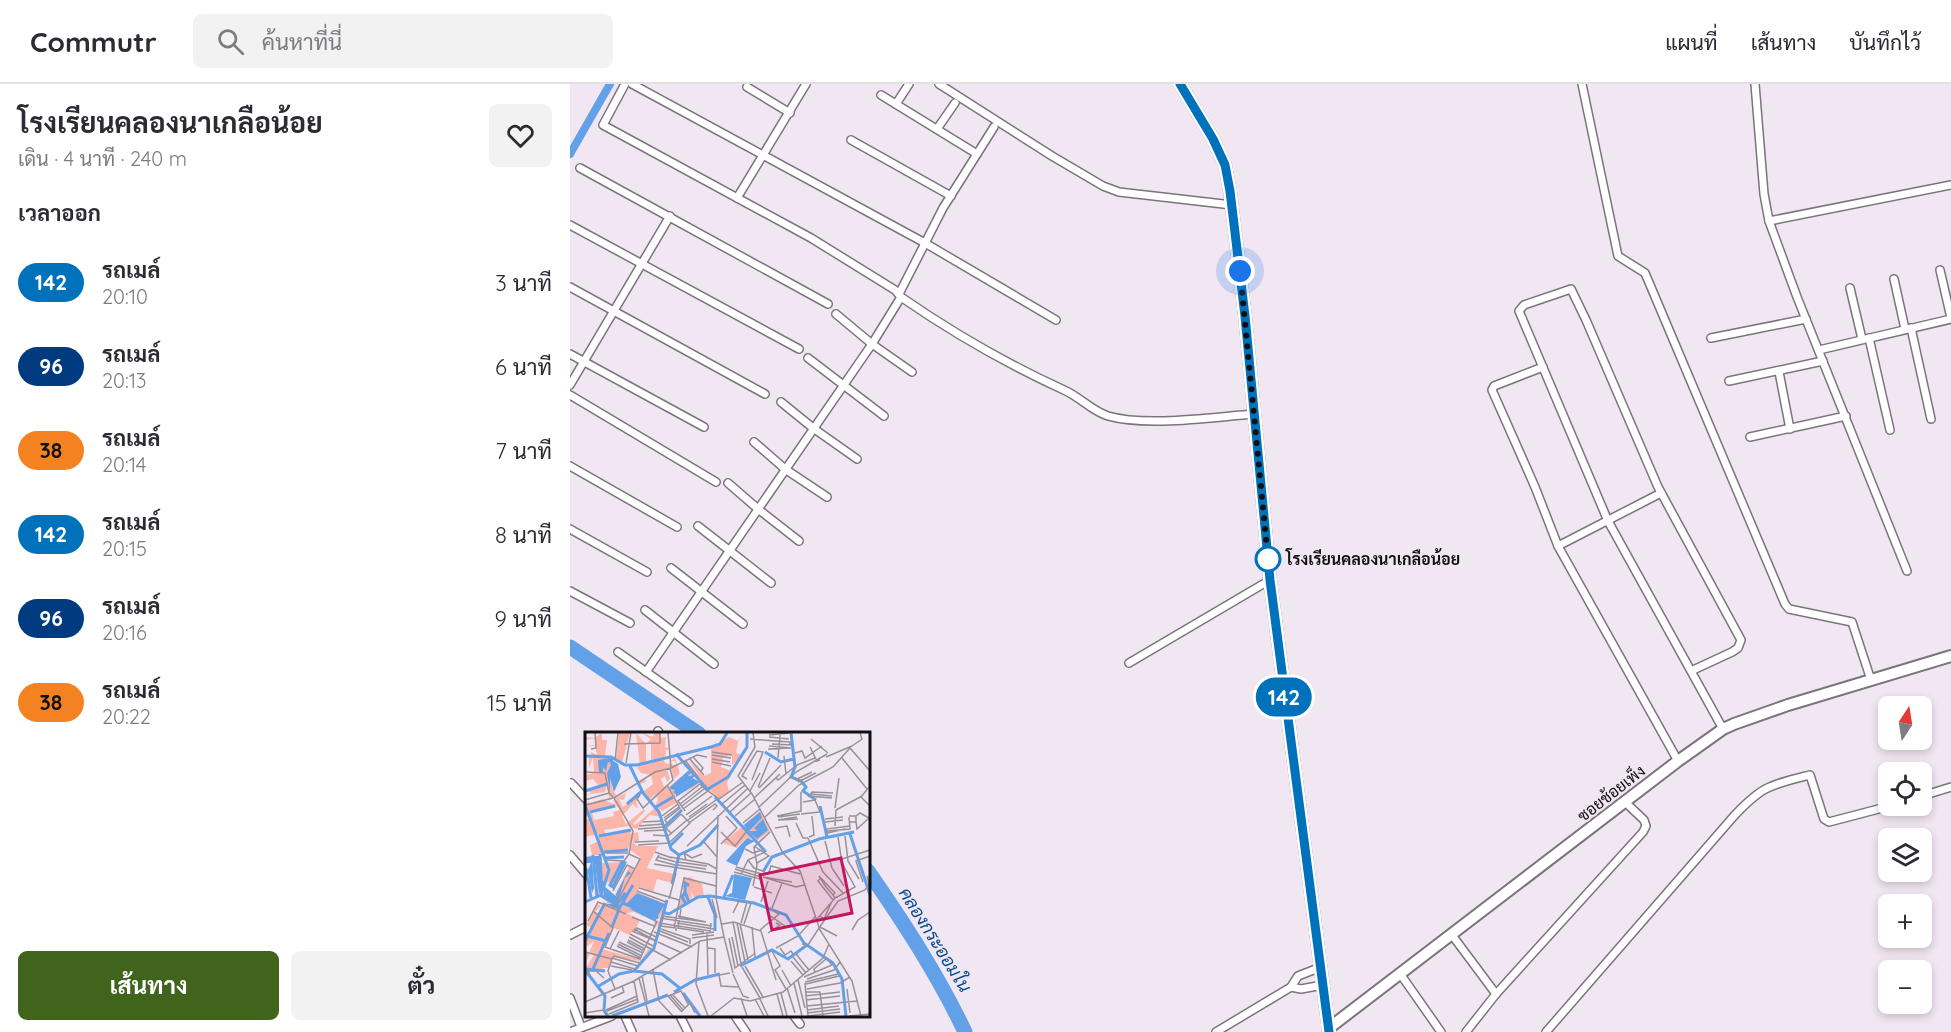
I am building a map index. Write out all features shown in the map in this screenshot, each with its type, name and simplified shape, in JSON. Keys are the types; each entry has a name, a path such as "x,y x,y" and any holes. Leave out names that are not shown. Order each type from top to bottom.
{"main road":[{"path":"1180,84 1213,139 1225,165 1232,205 1270,580 1329,1030"},
{"name":"ซอยช้อยเพ็ง","path":"1329,1030 1678,761 1723,729 1788,705 1951,656"}],"street":[{"path":"626,84 603,125 811,238 895,290 900,296 949,330 1065,390 1107,416 1168,420 1254,414"},
{"path":"632,84 925,243 1056,320"},
{"path":"737,198 806,84"},
{"path":"896,104 909,84"},
{"path":"939,84 1103,186 1119,192 1232,205"},
{"path":"1582,84 1618,256 1645,273 1785,604 1789,609 1852,622 1871,680"},
{"path":"1755,84 1764,194 1769,221 1906,571"},
{"path":"747,87 790,113"},
{"path":"881,95 977,154"},
{"path":"937,129 955,103"},
{"path":"646,672 872,344 900,296 925,243 951,196 994,127"},
{"path":"851,140 951,196"},
{"path":"580,168 828,304"},
{"path":"1769,221 1951,185"},
{"path":"570,385 670,216"},
{"path":"570,225 799,349"},
{"path":"1819,350 1951,319 1940,270"},
{"path":"1894,279 1931,418"},
{"path":"570,286 765,394"},
{"path":"1850,288 1890,430"},
{"path":"1691,671 1732,652 1738,648 1741,640 1660,493 1571,290 1524,305 1519,309 1608,520 1691,671 1723,729"},
{"path":"836,314 872,344 912,372"},
{"path":"1711,338 1806,319"},
{"path":"570,354 704,427"},
{"path":"808,358 884,416"},
{"path":"1729,381 1823,361"},
{"path":"570,366 578,370"},
{"path":"1543,367 1494,386 1492,390 1558,546 1678,761"},
{"path":"1779,372 1790,429"},
{"path":"570,394 716,482"},
{"path":"782,402 813,428 857,459"},
{"path":"1750,437 1846,416"},
{"path":"754,442 785,469 827,498"},
{"path":"570,466 677,527"},
{"path":"728,483 799,541"},
{"path":"1558,546 1660,493"},
{"path":"698,526 771,583"},
{"path":"570,529 647,572"},
{"path":"671,568 743,624"},
{"path":"1130,663 1270,580"},
{"path":"570,591 630,623"},
{"path":"645,610 714,664"},
{"path":"618,652 689,702"},
{"path":"1546,1032 1734,816 1759,791 1810,775 1824,819 1829,822 1878,809"},
{"path":"571,783 585,799"},
{"path":"1932,793 1951,787"},
{"path":"1466,1032 1496,994 1643,832 1646,826 1644,820 1625,802"},
{"path":"570,855 585,873"},
{"path":"571,933 585,927"},
{"path":"1452,935 1496,994"},
{"path":"1216,1032 1291,987 1298,976 1321,967"},
{"path":"1401,975 1441,1032"},
{"path":"1291,987 1323,985"},
{"path":"570,998 577,1030 610,1017"},
{"path":"625,1017 632,1032"},
{"path":"680,1017 688,1032"},
{"path":"736,1017 746,1032"},
{"path":"795,1017 800,1024"}],"waterway":[{"path":"570,154 610,84"},
{"name":"คลองกระออมใน","path":"570,647 696,732"},
{"name":"คลองกระออมใน","path":"870,874 920,950 965,1032"}],"bus line":[{"name":"142","path":"1180,84 1213,139 1225,165 1230,191 1245,316 1270,580 1329,1032"}],"place":[{"name":"โรงเรียนคลองนาเกลือน้อย","path":"1268,559"}],"route":[{"path":"1240,271 1268,559"}]}
